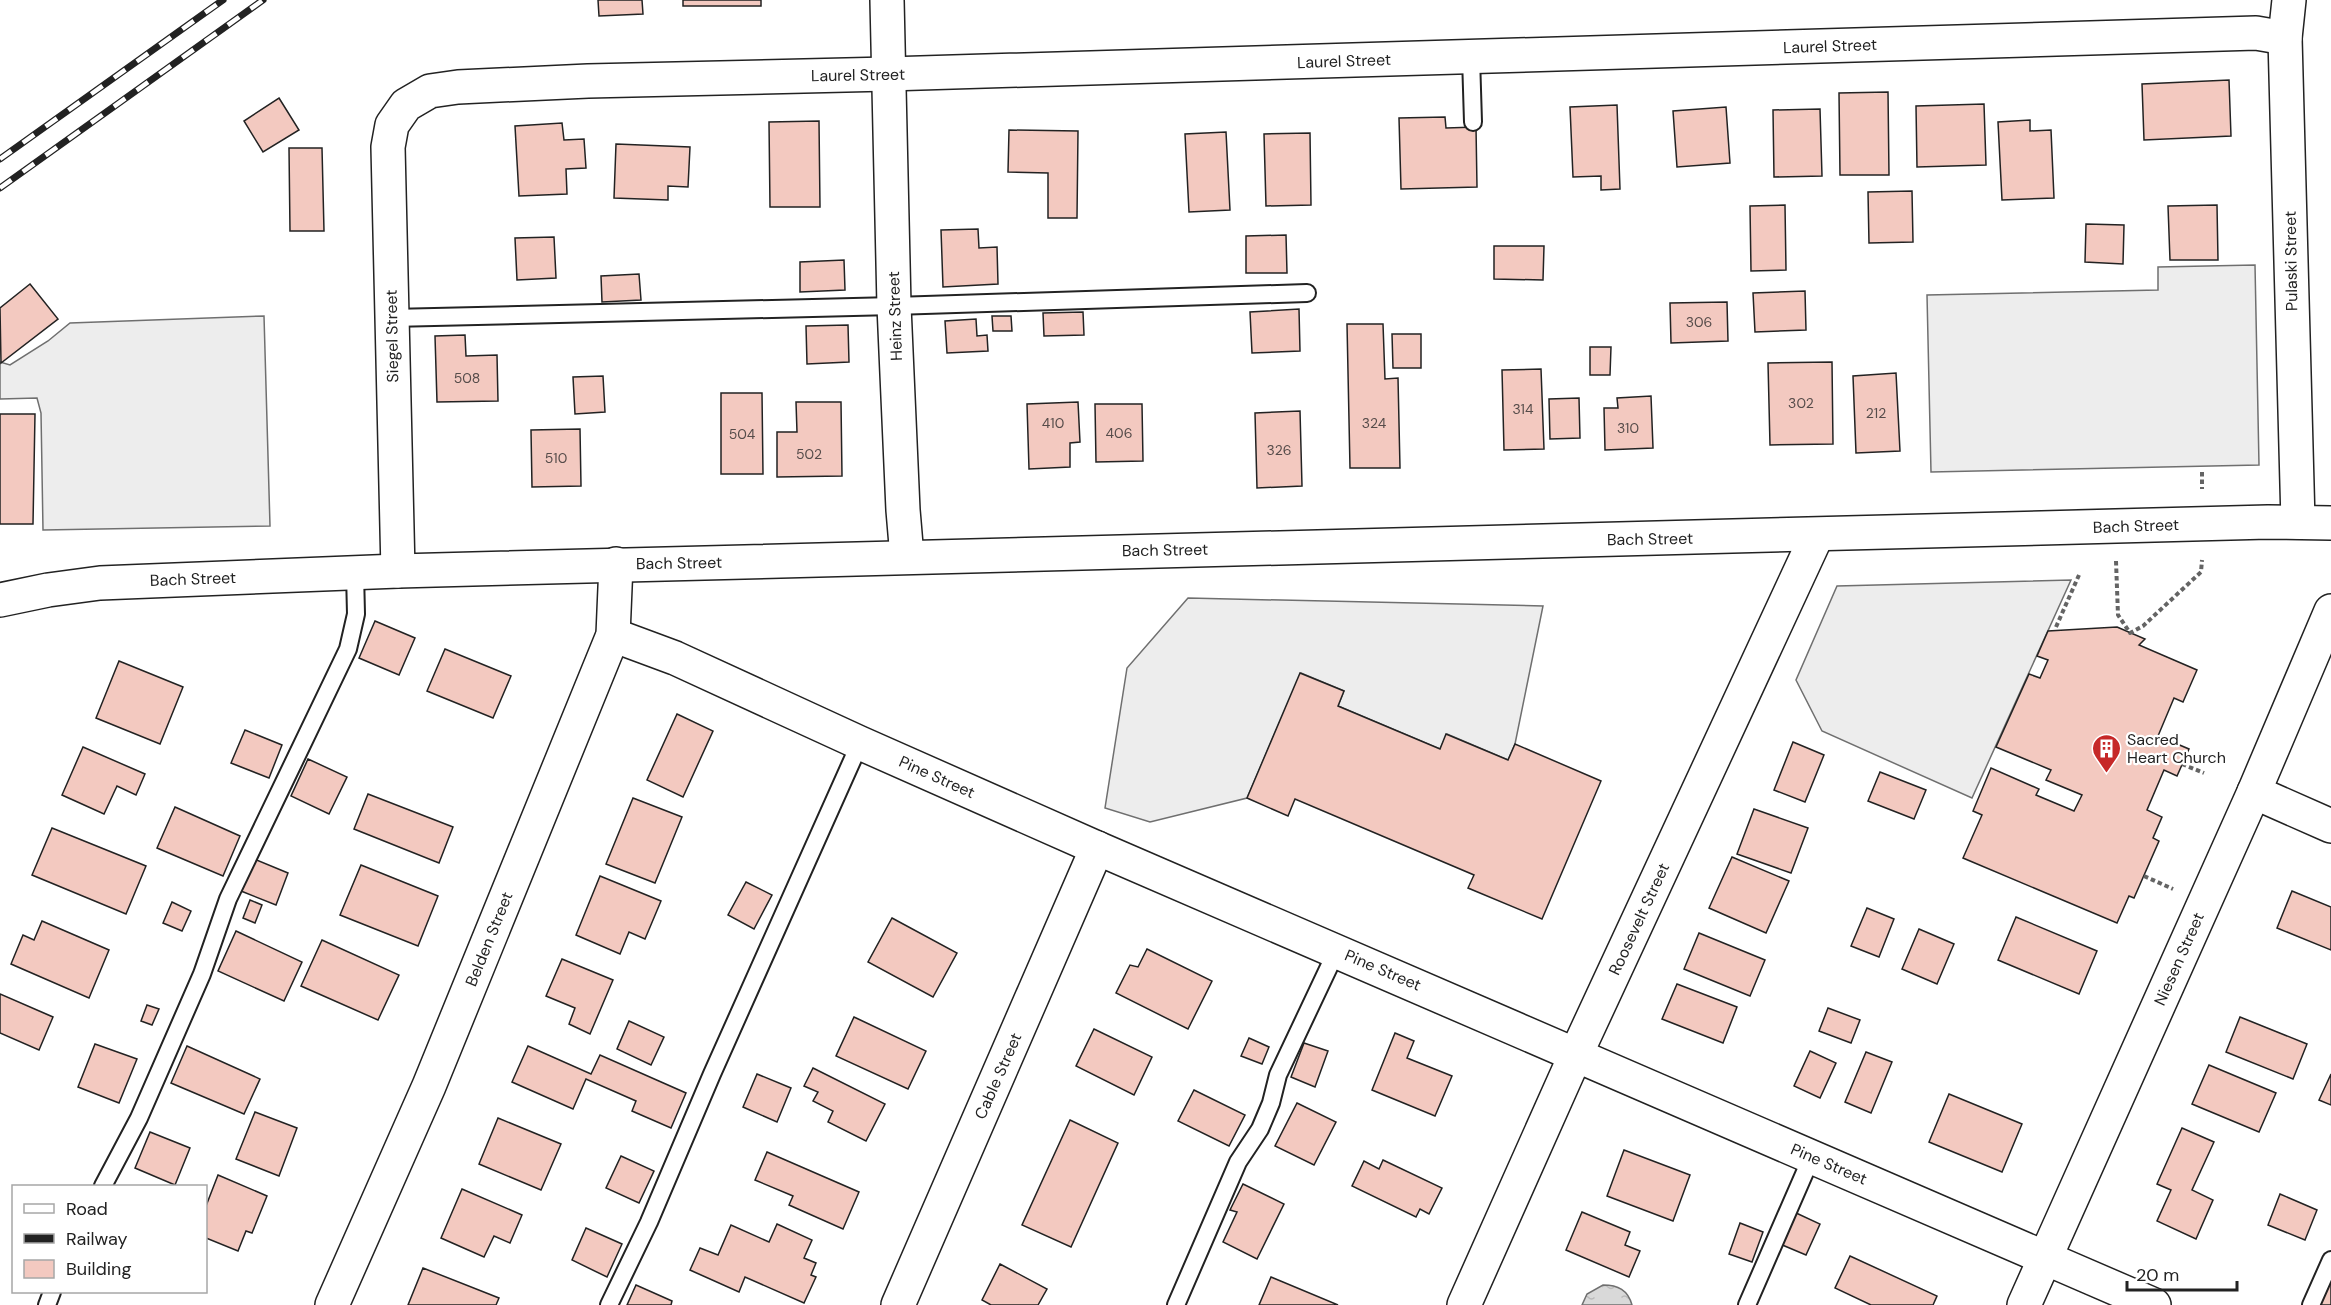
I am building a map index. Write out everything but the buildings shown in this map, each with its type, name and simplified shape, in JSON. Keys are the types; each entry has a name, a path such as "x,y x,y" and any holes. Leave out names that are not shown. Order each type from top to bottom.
{"street":[{"name":"Heinz Street","path":"886,0 894,306 907,557"},
{"name":"Pulaski Street","path":"2289,0 2285,38 2298,522"},
{"name":"Laurel Street","path":"406,105 430,92 458,87 588,81 2256,33 2285,38"},
{"name":"Siegel Street","path":"398,571 388,147 392,125 406,105"},
{"name":"Bach Street","path":"0,600 48,590 100,583 398,571 2298,522 2331,523"},
{"name":"Roosevelt Street","path":"1464,1305 1576,1054 1817,535"},
{"name":"Belden Street","path":"332,1305 432,1079 613,635 616,564"},
{"name":"Niesen Street","path":"2024,1305 2254,792 2331,611"},
{"name":"Pine Street","path":"613,635 675,657 860,743 1097,848 2154,1305"},
{"path":"2254,792 2331,826"},
{"name":"Cable Street","path":"898,1305 1097,848"}],"lane":[{"path":"1471,57 1473,122"},
{"path":"392,318 1307,293"},
{"path":"104,1185 139,1118 202,975 228,899 348,649 356,614 355,573"},
{"path":"609,1305 649,1222 712,1074 860,743"},
{"path":"1176,1305 1238,1162 1260,1129 1271,1102 1278,1075 1337,950"},
{"path":"1747,1305 1812,1156"},
{"path":"2312,1305 2331,1260"}],"path":[{"path":"2116,527 2118,615 2130,633"},
{"path":"2056,627 2079,575"},
{"path":"2182,764 2204,773"}],"shaded area":[{"path":"2255,265 2259,465 1931,472 1927,295 2158,290 2158,267"},
{"path":"264,316 270,526 43,530 41,413 37,398 0,399 0,362 10,365 48,341 70,323"},
{"path":"2071,580 1972,798 1822,731 1796,680 1837,586"},
{"path":"1188,598 1543,606 1515,744 1508,760 1447,734 1440,749 1338,706 1344,691 1301,673 1247,798 1150,822 1105,808 1127,668"}],"water":[{"path":"1603,1285 1622,1289 1632,1305 1582,1305 1587,1294"}],"railway":[{"path":"0,159 223,0"},
{"path":"0,188 263,0"}],"place":[{"name":"Sacred Heart Church","path":"2106,774"}]}
